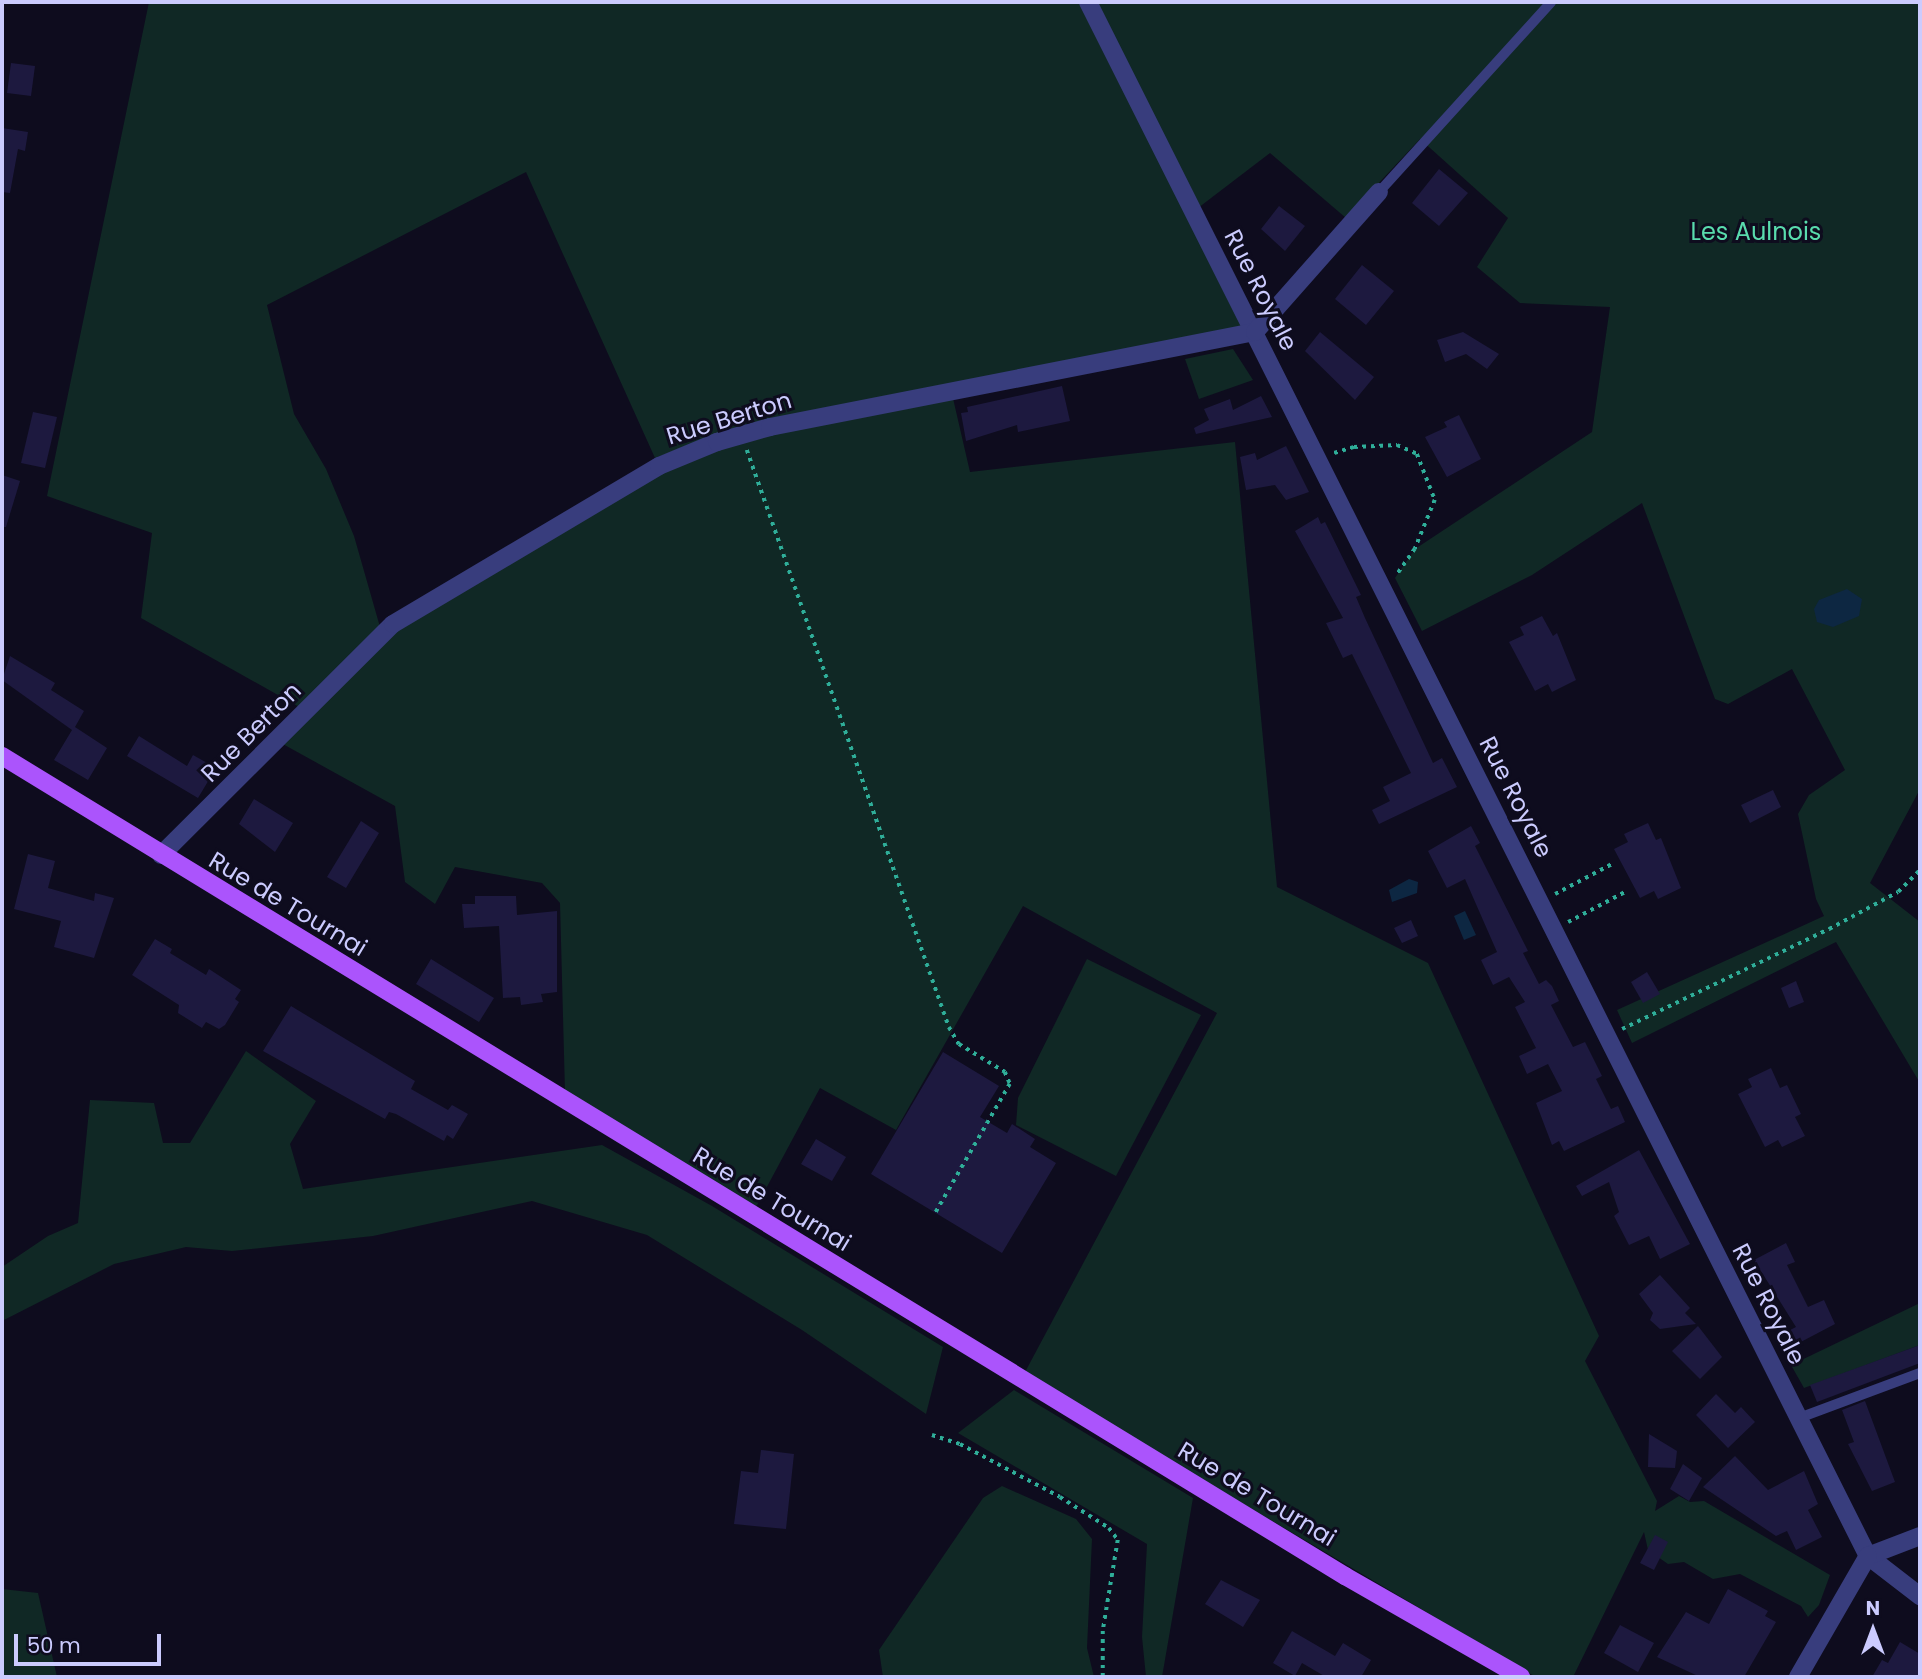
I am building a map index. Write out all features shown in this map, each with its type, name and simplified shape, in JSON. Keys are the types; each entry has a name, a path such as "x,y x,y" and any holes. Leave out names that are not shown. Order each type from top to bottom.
{"main road":[{"name":"Rue de Tournai","path":"2,757 1345,1576 1521,1677"}],"street":[{"name":"Rue Royale","path":"1088,2 1868,1556 1920,1596"},
{"path":"1255,332 1379,192"},
{"name":"Rue Berton","path":"161,855 393,624 659,466 742,435 861,406 1255,332"},
{"path":"1798,1677 1868,1556 1920,1536"}],"lane":[{"path":"1379,192 1551,2"},
{"path":"1799,1418 1920,1373"}],"path":[{"path":"742,435 949,1027 959,1044 1005,1072 1010,1084 935,1214"},
{"path":"1319,459 1354,447 1397,445 1417,454 1422,463 1435,500 1415,549 1385,590"},
{"path":"1540,901 1612,864"},
{"path":"1608,1036 1829,929 1898,892 1920,870"},
{"path":"1554,929 1625,892"},
{"path":"932,1435 960,1444 1060,1497 1114,1534 1118,1540 1103,1631 1103,1677"}],"green space":[{"path":"149,2 1082,2 1245,326 748,424 655,458 526,172 267,305 294,414 326,469 354,536 380,627 301,708 141,618 152,533 47,496"},
{"name":"Les Aulnois","path":"1093,2 1920,2 1920,789 1870,883 1920,922 1920,1083 1836,942 1632,1043 1617,1010 1824,916 1816,899 1798,814 1809,795 1845,770 1792,669 1728,704 1715,699 1642,503 1532,575 1422,631 1395,578 1415,549 1592,432 1610,307 1520,303 1477,267 1508,218 1420,139 1346,218 1270,153 1198,208"},
{"path":"1233,349 1253,380 1199,399 1185,359"},
{"path":"952,394 970,472 1235,442 1277,887 1428,963 1599,1336 1585,1361 1657,1501 1655,1511 1679,1496 1690,1502 1704,1501 1830,1575 1819,1605 1808,1617 1801,1606 1740,1574 1713,1579 1684,1562 1668,1564 1648,1550 1644,1532 1573,1677 1536,1677 1024,1374 1217,1013 1023,906 896,1130 820,1088 755,1209 565,1092 560,903 542,883 455,867 435,904 405,882 395,806 281,743 392,633 664,470 720,446"},
{"path":"1087,959 1201,1015 1116,1176 1016,1125 1018,1098"},
{"path":"246,1051 316,1101 290,1144 303,1189 602,1145 712,1206 943,1347 926,1414 802,1330 647,1235 532,1201 373,1236 232,1251 186,1247 114,1264 2,1321 2,1267 48,1236 78,1223 90,1100 154,1103 163,1143 190,1143"},
{"path":"1920,1303 1920,1345 1804,1388 1791,1365"},
{"path":"1014,1390 1193,1498 1162,1677 1146,1677 1142,1637 1147,1544 958,1433"},
{"path":"1002,1486 1076,1519 1092,1539 1087,1648 1094,1677 883,1677 879,1650 983,1498"},
{"path":"2,1589 38,1593 57,1677 2,1677"}],"water":[{"path":"1847,589 1862,599 1859,616 1833,627 1817,622 1814,609 1819,600"},
{"path":"1409,879 1418,882 1417,893 1392,902 1389,890"},
{"path":"1465,911 1476,935 1464,940 1454,916"}],"building":[{"path":"11,63 35,66 31,96 7,93"},
{"path":"2,128 28,132 25,151 18,149 10,193 2,192"},
{"path":"1439,169 1468,193 1439,226 1412,203"},
{"path":"1279,206 1305,226 1285,251 1261,229"},
{"path":"1362,265 1394,291 1366,325 1335,299"},
{"path":"1320,332 1374,377 1355,400 1305,351"},
{"path":"1463,332 1499,354 1487,369 1466,354 1445,362 1437,340"},
{"path":"1062,386 1070,421 1018,432 1017,425 966,441 961,413 968,412 967,407"},
{"path":"1261,396 1272,417 1196,434 1194,428 1209,420 1204,409 1230,399 1233,410"},
{"path":"33,412 57,417 45,468 21,463"},
{"path":"1459,415 1481,459 1447,477 1425,437 1447,427 1444,422"},
{"path":"1286,446 1309,492 1286,500 1275,485 1246,490 1240,457 1255,453 1257,460"},
{"path":"2,475 20,481 6,527 2,527"},
{"path":"1318,517 1321,524 1325,522 1361,595 1356,597 1433,763 1442,758 1457,787 1379,824 1372,810 1390,801 1383,787 1411,773 1352,654 1343,658 1326,623 1343,618 1295,531"},
{"path":"1542,616 1553,636 1557,633 1576,680 1552,692 1548,684 1535,691 1509,642 1524,635 1520,627"},
{"path":"10,656 55,683 51,690 84,711 75,727 107,748 88,780 54,760 72,730 2,680"},
{"path":"139,736 187,766 193,755 216,768 198,798 127,756"},
{"path":"1773,790 1781,807 1750,823 1741,805"},
{"path":"254,799 293,823 275,852 239,824"},
{"path":"361,821 379,833 346,888 327,877"},
{"path":"1648,823 1656,840 1661,838 1681,888 1658,899 1654,891 1640,898 1614,849 1628,842 1624,834"},
{"path":"1471,826 1480,843 1475,846 1528,951 1523,953 1539,984 1546,980 1552,986 1559,1001 1551,1005 1573,1047 1585,1042 1602,1076 1596,1079 1611,1109 1618,1106 1625,1122 1564,1151 1559,1141 1552,1145 1536,1103 1562,1091 1548,1064 1527,1074 1519,1056 1536,1048 1515,1007 1525,1002 1509,977 1493,985 1481,960 1497,952 1465,879 1447,888 1428,851"},
{"path":"28,854 55,861 48,888 94,901 95,893 114,898 94,958 54,947 61,921 14,909"},
{"path":"475,896 516,896 517,915 557,911 557,992 541,994 543,1002 521,1005 520,997 503,998 499,926 464,928 462,904 475,904"},
{"path":"1411,920 1418,936 1402,943 1394,928"},
{"path":"155,939 172,949 170,953 206,975 209,969 241,990 235,999 239,1002 225,1025 219,1029 206,1022 202,1028 178,1013 179,1005 132,975"},
{"path":"431,959 494,998 479,1022 416,984"},
{"path":"1647,972 1660,994 1643,1003 1631,982"},
{"path":"1796,981 1804,1002 1789,1008 1781,988"},
{"path":"291,1006 415,1081 411,1089 448,1110 452,1105 468,1114 453,1139 447,1135 444,1141 396,1114 389,1112 385,1119 263,1051"},
{"path":"943,1052 999,1086 980,1117 1007,1133 1012,1124 1035,1139 1030,1147 1056,1163 1002,1253 871,1174"},
{"path":"1771,1068 1780,1088 1787,1085 1801,1114 1795,1117 1805,1136 1782,1147 1778,1140 1765,1147 1738,1094 1752,1087 1748,1079"},
{"path":"816,1139 846,1157 832,1181 801,1164"},
{"path":"1639,1150 1690,1244 1660,1259 1649,1236 1629,1245 1614,1216 1619,1212 1609,1182 1582,1196 1576,1186"},
{"path":"1786,1243 1795,1262 1787,1265 1808,1307 1824,1300 1835,1324 1797,1344 1790,1330 1796,1327 1754,1260"},
{"path":"1660,1275 1690,1308 1685,1313 1696,1324 1660,1329 1650,1320 1653,1313 1639,1294"},
{"path":"1698,1326 1722,1357 1700,1379 1672,1351"},
{"path":"1920,1345 1920,1363 1817,1402 1810,1385"},
{"path":"1716,1394 1735,1413 1741,1407 1755,1422 1728,1448 1696,1415"},
{"path":"1865,1401 1895,1482 1872,1491 1848,1444 1854,1442 1842,1410"},
{"path":"1649,1434 1677,1451 1675,1468 1648,1467"},
{"path":"761,1450 794,1454 786,1529 734,1524 741,1471 758,1473"},
{"path":"1735,1456 1768,1490 1804,1471 1818,1504 1808,1510 1822,1537 1796,1550 1787,1531 1776,1536 1703,1487"},
{"path":"1683,1464 1702,1478 1689,1501 1670,1489"},
{"path":"1655,1535 1668,1542 1654,1570 1640,1563"},
{"path":"1221,1580 1260,1600 1243,1627 1205,1604"},
{"path":"1728,1589 1768,1611 1765,1616 1776,1622 1744,1677 1700,1677 1657,1657 1686,1612 1709,1624"},
{"path":"1620,1625 1654,1643 1638,1672 1604,1653"},
{"path":"1292,1631 1335,1656 1343,1643 1371,1660 1361,1677 1326,1677 1302,1663 1295,1676 1273,1663"},
{"path":"1900,1642 1920,1654 1920,1677 1872,1677 1882,1660 1888,1663"}]}
